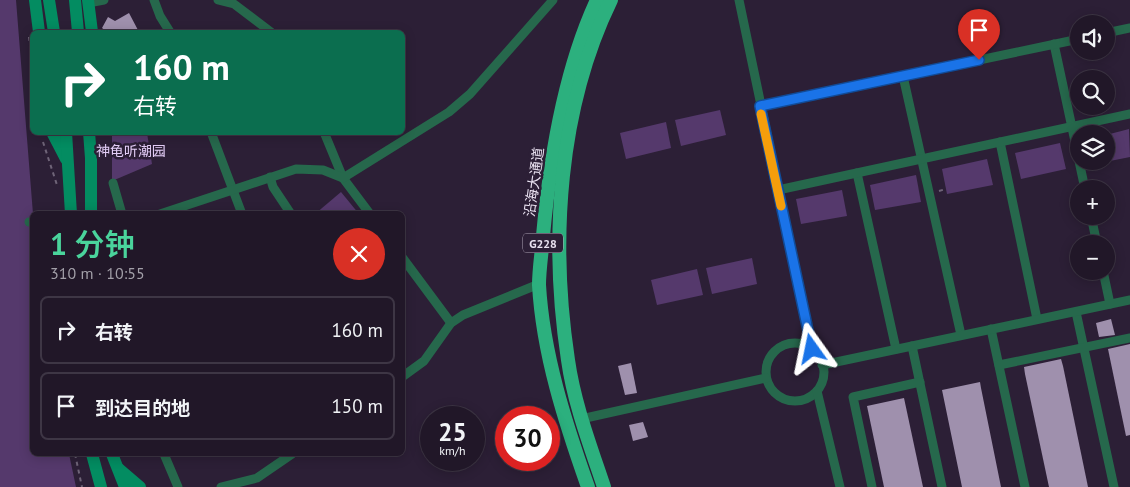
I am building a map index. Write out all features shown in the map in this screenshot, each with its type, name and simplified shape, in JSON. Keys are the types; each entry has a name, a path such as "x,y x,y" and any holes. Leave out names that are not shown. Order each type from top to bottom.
{"highway":[{"name":"沿海大通道","path":"588,487 565,423 548,353 539,284 547,188 561,114 578,51 597,0"},
{"name":"沿海大通道","path":"604,487 581,419 568,360 558,256 560,191 572,120 589,55 611,0"},
{"path":"544,222 559,223"},
{"path":"565,423 581,419"}],"main road":[{"path":"35,0 39,30"},
{"path":"49,0 54,30"},
{"path":"75,0 78,30"},
{"path":"88,2 92,30"},
{"path":"66,135 71,211"},
{"path":"89,135 91,211"},
{"path":"91,158 95,135"},
{"path":"47,136 68,162"},
{"path":"93,456 101,487"},
{"path":"113,456 125,487"},
{"path":"116,467 140,487"}],"street":[{"path":"88,2 104,0"},
{"path":"154,0 160,16 169,30"},
{"path":"218,0 234,4 268,30"},
{"path":"344,178 449,112 470,94 553,0"},
{"path":"739,0 812,349 822,364 822,383 817,391 801,400 783,399 770,386 766,378 769,359 775,351 793,344 812,349"},
{"path":"1115,31 1130,28"},
{"path":"760,106 1070,41"},
{"path":"1054,44 1072,125"},
{"path":"903,76 961,335"},
{"path":"1077,125 1130,114"},
{"path":"778,190 1070,126"},
{"path":"212,135 241,211"},
{"path":"325,135 344,178 368,211"},
{"path":"1000,142 1037,319"},
{"path":"169,211 296,169 323,170 344,178"},
{"path":"857,173 896,349"},
{"path":"270,176 273,187 289,211"},
{"path":"113,184 121,211"},
{"path":"405,261 451,323"},
{"path":"1104,280 1110,304"},
{"path":"406,374 424,361 451,323 463,316 539,284"},
{"path":"822,364 1130,300"},
{"path":"1076,312 1114,487"},
{"path":"991,329 1025,487"},
{"path":"999,365 1130,338"},
{"path":"912,346 942,487"},
{"path":"581,419 766,378"},
{"path":"872,487 853,397 920,382"},
{"path":"817,391 840,487"},
{"path":"165,456 178,487"},
{"path":"221,487 257,478 289,456"}],"path":[{"path":"47,136 58,186"},
{"path":"58,211 59,204"},
{"path":"75,456 82,487"}],"green space":[{"path":"0,0 16,0 33,211 30,211 30,456 69,456 76,487 0,487"},
{"path":"720,110 726,135 681,146 675,120"},
{"path":"666,122 671,148 626,159 620,133"},
{"path":"1129,129 1130,157 1115,160 1115,133"},
{"name":"神龟听潮园","path":"112,135 147,135 152,164 112,181"},
{"path":"1060,143 1066,169 1021,179 1015,153"},
{"path":"987,159 993,185 947,194 942,169"},
{"path":"916,175 921,202 875,210 870,185"},
{"path":"842,190 847,216 801,224 796,199"},
{"path":"341,192 357,211 319,211"},
{"path":"752,258 757,284 712,294 706,268"},
{"path":"697,269 703,295 657,305 651,280"}],"building":[{"path":"129,13 138,30 104,30 102,28 108,17 115,21"},
{"path":"1111,319 1115,335 1099,337 1096,323"},
{"path":"1130,344 1130,435 1126,436 1108,349"},
{"path":"1061,359 1088,487 1049,487 1025,374 1024,367"},
{"path":"631,363 637,393 625,395 618,366"},
{"path":"980,382 1001,487 962,487 942,390"},
{"path":"904,398 923,487 884,487 867,406"},
{"path":"643,422 648,437 633,441 629,425"}],"slow traffic":[{"path":"761,114 781,206"}],"route":[{"path":"812,349 760,106 979,60"}]}
